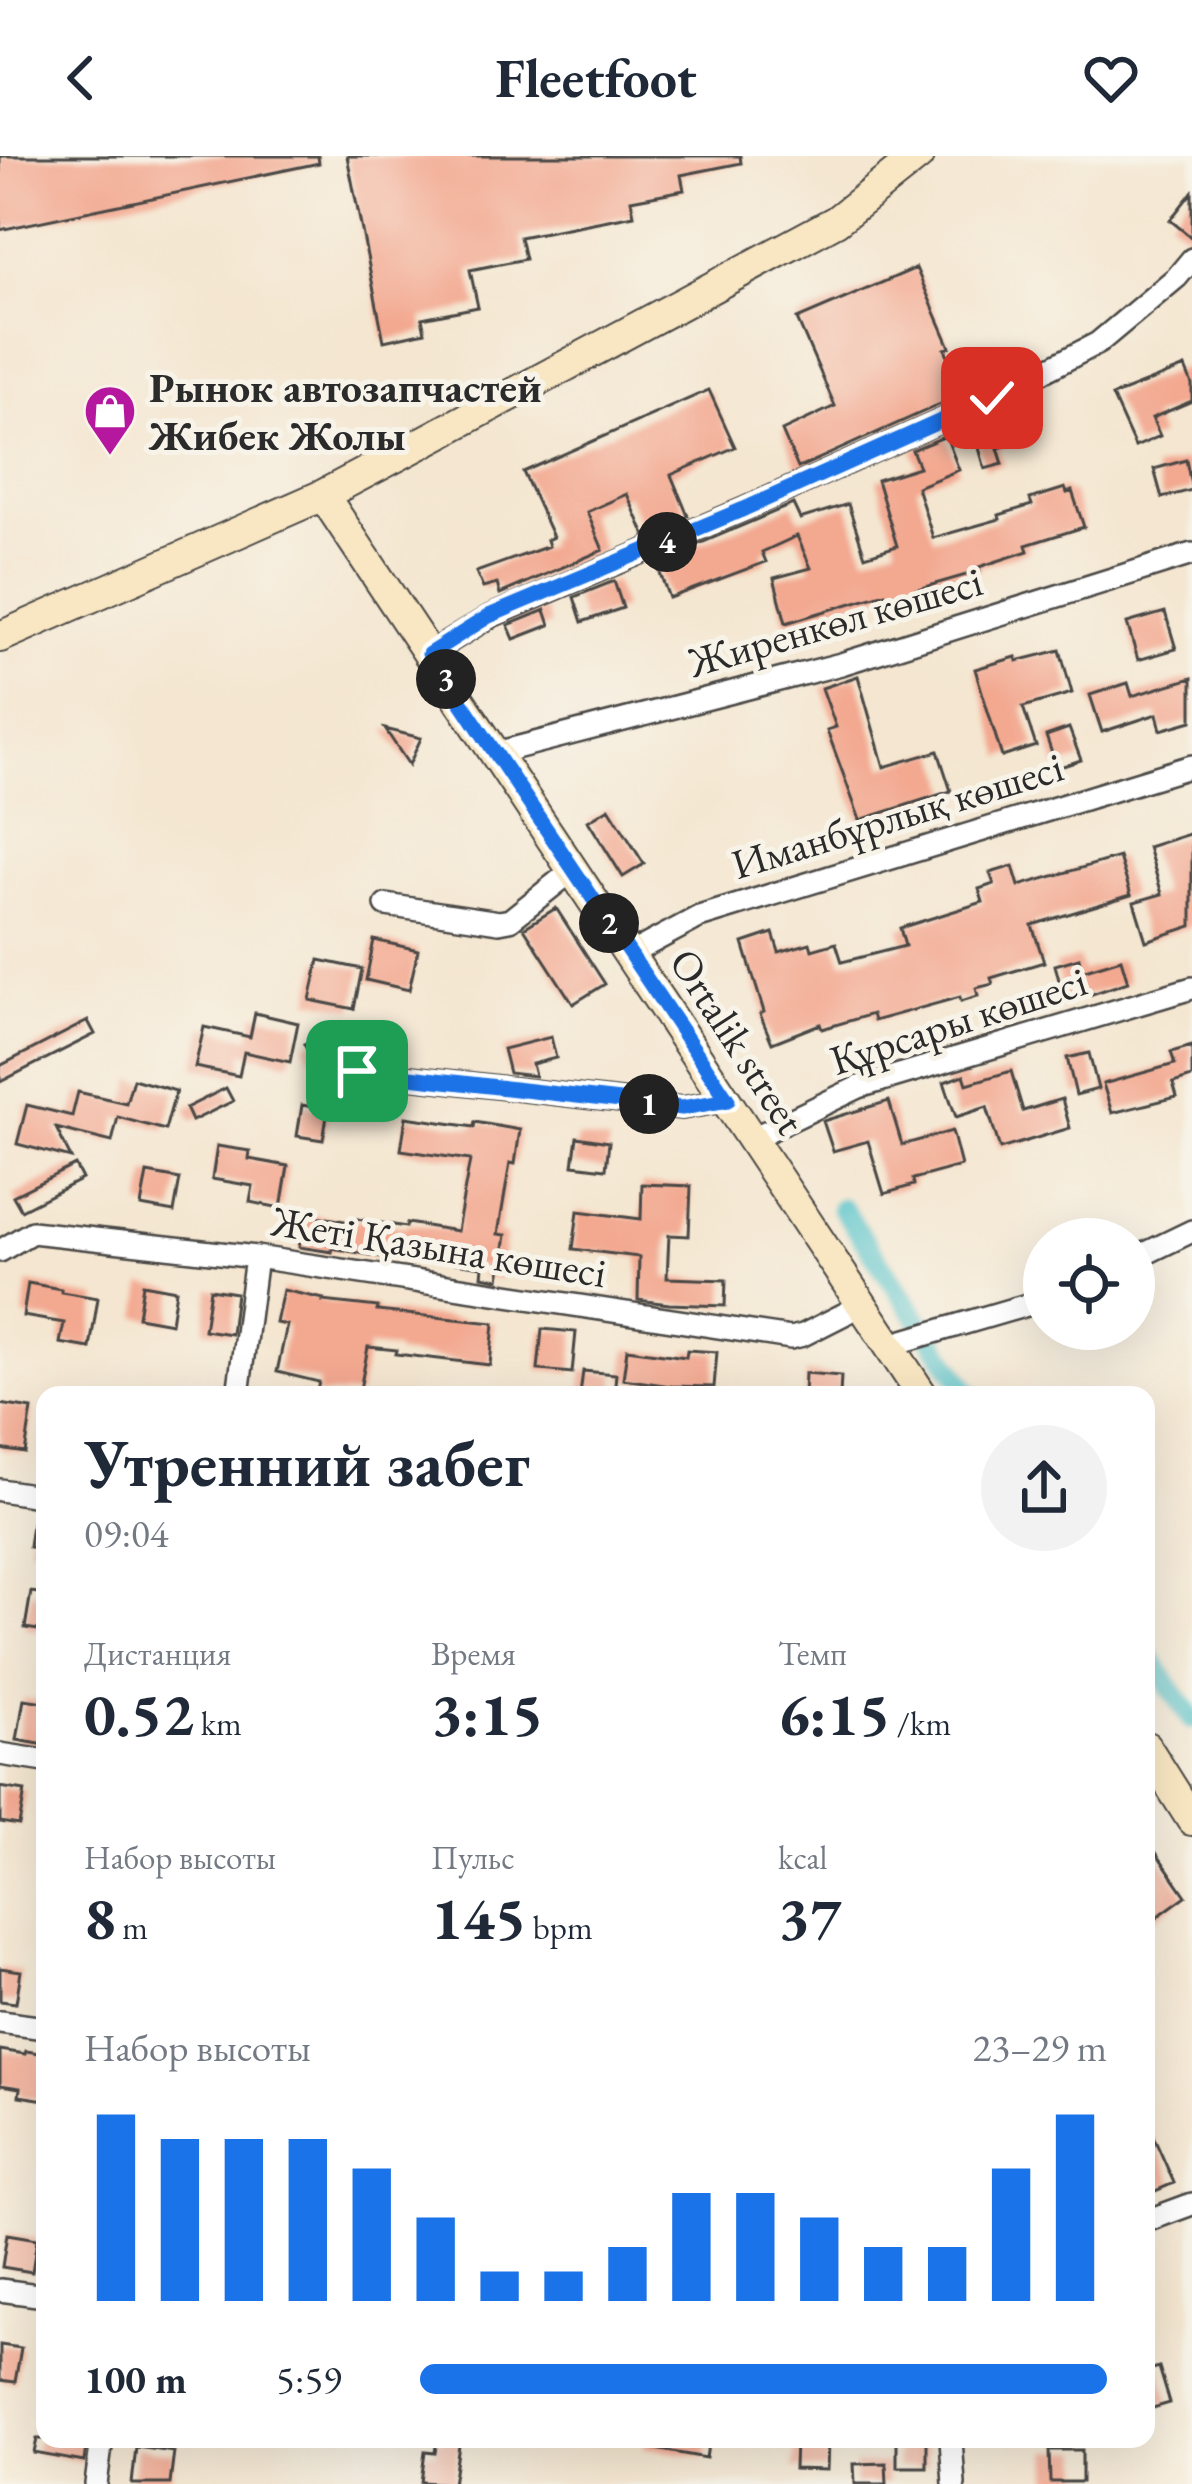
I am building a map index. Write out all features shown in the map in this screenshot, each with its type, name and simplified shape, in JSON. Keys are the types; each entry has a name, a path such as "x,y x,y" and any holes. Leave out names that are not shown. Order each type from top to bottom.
{"main road":[{"path":"0,637 323,495 836,221 918,156"},
{"name":"Ortalik street","path":"323,495 916,1386"},
{"path":"1155,1761 1192,1820"}],"street":[{"path":"429,654 489,616 744,509 1011,388 1098,343 1192,259"},
{"name":"Жиренкөл көшесі","path":"496,753 841,664 1192,554"},
{"name":"Иманбұрлық көшесі","path":"630,954 699,917 1192,766"},
{"path":"386,905 510,920 574,869"},
{"name":"Құрсары көшесі","path":"752,1138 859,1087 1192,988"},
{"path":"357,1071 682,1108 728,1100"},
{"path":"1155,1249 1192,1231"},
{"name":"Жеті Қазына көшесі","path":"0,1251 32,1232 256,1257 791,1338 863,1304"},
{"path":"239,1386 256,1257"},
{"path":"890,1345 1023,1306"},
{"path":"0,1490 36,1496"},
{"path":"0,1754 36,1760"},
{"path":"0,2022 36,2028"},
{"path":"1155,2218 1192,2204"},
{"path":"0,2290 36,2295"},
{"path":"96,2484 101,2448"},
{"path":"952,2448 954,2484"}],"building":[{"path":"0,156 318,156 319,163 0,230"},
{"path":"347,156 740,156 741,163 681,175 684,190 631,200 634,215 520,237 525,259 470,270 478,307 422,318 425,332 384,341"},
{"path":"1192,192 1192,238 1170,220"},
{"path":"916,268 965,393 798,468 782,431 835,406 797,319"},
{"path":"1185,367 1192,401 1152,418 1160,436 1135,447 1112,396"},
{"path":"709,390 735,447 671,475 688,516 645,535 627,494 587,512 603,550 500,594 497,584 483,588 476,572 549,546 547,540 553,537 523,472"},
{"path":"1028,403 1037,437 998,448 1003,464 985,469 972,423"},
{"path":"946,436 959,470 917,487 933,538 1000,519 999,515 1032,505 1030,499 1065,488 1067,493 1072,491 1084,527 1026,545 1028,551 979,567 980,571 786,623 774,578 811,568 797,536 762,552 766,562 669,598 656,562 793,504 800,519 848,504 865,556 897,546 877,480 919,467 912,450"},
{"path":"1186,460 1192,490 1162,498 1154,469"},
{"path":"614,581 623,608 582,622 574,597"},
{"path":"545,610 550,625 514,639 508,625"},
{"path":"1165,612 1176,649 1138,660 1127,623"},
{"path":"1060,650 1072,693 1023,707 1036,746 1002,757 975,669"},
{"path":"858,676 884,767 938,751 951,791 860,820 827,730 836,727 822,688"},
{"path":"1192,678 1192,721 1161,730 1157,714 1102,732 1090,695 1128,683 1132,696"},
{"path":"1069,728 1081,760 1057,768 1046,736"},
{"path":"385,729 421,738 409,765"},
{"path":"609,808 644,864 623,877 588,821"},
{"path":"1192,833 1192,926 1146,941 1134,902 1162,894 1148,847"},
{"path":"1119,857 1131,895 1032,925 1044,962 991,978 993,984 976,988 978,996 874,1021 872,1014 822,1029 820,1024 772,1043 743,943 773,933 779,952 810,943 812,950 836,943 842,962 905,946 900,928 983,902 979,889 994,884 990,873 1013,866 1019,886"},
{"path":"556,908 605,984 573,1004 524,928"},
{"path":"374,940 418,950 409,990 366,980"},
{"path":"1079,958 1082,971 1121,959 1128,982 1065,1003 1055,965"},
{"path":"319,960 362,969 354,1009 310,1000"},
{"path":"255,1013 298,1023 290,1062 244,1052 239,1076 195,1067 204,1027 250,1037"},
{"path":"88,1021 95,1034 0,1082 0,1066"},
{"path":"345,1024 352,1037 311,1057 304,1044"},
{"path":"551,1037 556,1058 532,1064 535,1076 509,1073 503,1049"},
{"path":"1192,1046 1192,1077 1173,1083 1177,1097 1112,1113 1103,1084 1175,1064 1171,1052"},
{"path":"1089,1053 1098,1089 1076,1095 1067,1058"},
{"path":"1011,1071 1023,1111 1062,1099 1070,1128 1000,1149 987,1107 956,1117 944,1082 964,1075 967,1084"},
{"path":"133,1079 176,1091 165,1130 118,1117 112,1142 56,1128 71,1158 17,1144 27,1105 72,1116 78,1092 126,1103"},
{"path":"226,1088 233,1101 192,1121 186,1108"},
{"path":"889,1101 902,1145 952,1131 961,1166 913,1179 914,1185 884,1194 868,1141 833,1151 823,1121"},
{"path":"302,1105 328,1110 323,1140 297,1136"},
{"path":"406,1117 520,1130 498,1234 506,1235 499,1279 482,1276 483,1267 299,1247 304,1214 457,1231 470,1160 401,1150"},
{"path":"577,1137 609,1142 606,1169 573,1165"},
{"path":"217,1146 250,1151 249,1159 288,1166 281,1208 250,1202 253,1186 212,1179"},
{"path":"75,1165 82,1179 21,1210 13,1196"},
{"path":"147,1173 180,1179 174,1212 141,1206"},
{"path":"642,1184 691,1186 689,1236 669,1235 667,1278 726,1280 725,1306 638,1300 639,1257 573,1249 578,1211 641,1219"},
{"path":"28,1283 98,1298 90,1348 60,1343 64,1323 23,1316"},
{"path":"143,1284 176,1290 171,1323 138,1317"},
{"path":"210,1289 236,1293 231,1334 204,1330"},
{"path":"283,1290 323,1301 378,1307 377,1311 494,1323 490,1365 368,1347 361,1386 318,1386 319,1382 277,1372 287,1325 276,1323"},
{"path":"542,1329 576,1332 572,1373 538,1370"},
{"path":"627,1349 686,1357 687,1350 717,1352 714,1386 623,1379"},
{"path":"583,1371 616,1374 615,1386 581,1386"},
{"path":"805,1373 841,1376 840,1386 804,1386"},
{"path":"0,1404 32,1409 25,1453 0,1449"},
{"path":"34,1510 36,1548 29,1547"},
{"path":"31,1592 36,1593 36,1630 25,1628"},
{"path":"24,1699 36,1701 36,1743 17,1740"},
{"path":"0,1787 25,1791 19,1825 0,1822"},
{"path":"1155,1851 1186,1896 1155,1918"},
{"path":"0,1968 21,1971 16,2003 0,2001"},
{"path":"0,2050 36,2053 36,2099 19,2096 20,2088 0,2085"},
{"path":"1155,2140 1174,2183 1155,2191"},
{"path":"7,2234 36,2239 32,2272 2,2267"},
{"path":"0,2345 21,2348 15,2382 0,2380"},
{"path":"1159,2367 1170,2403 1155,2407 1155,2368"},
{"path":"36,2444 36,2448 86,2448 84,2462 34,2453"},
{"path":"136,2448 174,2452 170,2484 132,2484"},
{"path":"436,2448 459,2448 453,2484 421,2482 425,2452 435,2453"},
{"path":"650,2448 708,2448 706,2458"},
{"path":"795,2448 828,2448 827,2470 794,2469"},
{"path":"897,2448 927,2448 927,2467 897,2467"},
{"path":"1049,2450 1082,2450 1082,2482 1050,2482"},
{"path":"886,2463 887,2484 855,2484 854,2464"}],"waterway":[{"path":"842,1208 964,1386"},
{"path":"1155,1665 1192,1719"}],"place":[{"name":"Рынок автозапчастей Жибек Жолы","path":"110,457"}],"route":[{"path":"357,1071 682,1108 728,1100 429,654 489,616 992,398"}]}
